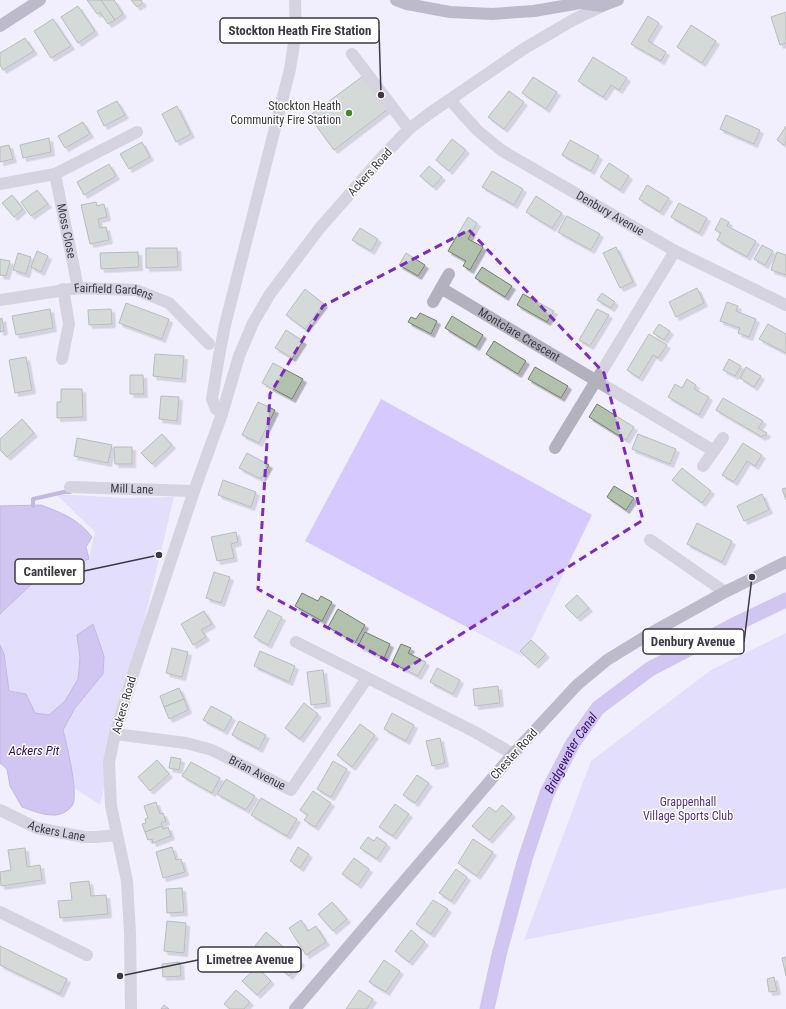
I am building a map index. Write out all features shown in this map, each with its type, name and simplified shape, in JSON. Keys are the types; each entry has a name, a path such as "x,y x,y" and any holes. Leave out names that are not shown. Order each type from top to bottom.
{"main road":[{"path":"0,26 40,0"},
{"name":"Ackers Road","path":"396,0 407,4 450,12 492,14 534,11 580,3 602,6 618,0"},
{"name":"Chester Road","path":"295,1009 513,754 577,685 607,660 650,633 725,592 786,562"}],"street":[{"path":"222,414 216,409 212,399 219,356 227,317 290,69 296,31 295,0"},
{"name":"Ackers Road","path":"131,1009 130,933 127,882 111,806 109,762 115,734 135,668 194,491 222,414 239,356 253,323 270,294 319,229 383,156 409,130 430,113 525,48 602,6"},
{"path":"352,54 409,130"},
{"name":"Denbury Avenue","path":"450,100 477,130 501,150 675,251 786,305"},
{"path":"0,184 55,174 137,132"},
{"name":"Moss Close","path":"55,174 78,288"},
{"path":"555,448 675,251"},
{"path":"433,302 449,274"},
{"name":"Fairfield Gardens","path":"0,300 63,289 78,288 136,290 169,303 208,344"},
{"name":"Montclare Crescent","path":"441,288 714,451"},
{"path":"62,358 69,324 63,289"},
{"path":"703,466 723,438"},
{"name":"Mill Lane","path":"70,487 194,491"},
{"path":"650,540 725,592"},
{"path":"296,642 475,732 513,754"},
{"name":"Brian Avenue","path":"115,734 186,743 212,750 291,790 367,678"},
{"name":"Ackers Lane","path":"0,810 37,828 84,837 96,838 117,835"},
{"path":"0,912 87,955"}],"highlighted area":[{"path":"469,230 604,373 643,520 404,670 258,589 270,394 323,306"}],"green space":[{"path":"381,399 592,515 523,657 305,541"},
{"path":"56,494 125,498 174,497 100,805 73,787 70,758 63,730 75,708 103,674 93,624 77,635 80,658 78,679 65,701 49,715 35,713 26,694 9,691 4,654 0,645 0,614 37,579 89,558 95,532"},
{"name":"Grappenhall Village Sports Club","path":"786,633 786,888 524,940 591,761 711,670"}],"water":[{"path":"41,505 69,517 87,531 92,537 86,547 89,559 37,579 0,614 0,506"},
{"name":"Ackers Pit","path":"93,624 104,656 103,674 75,708 63,730 73,779 74,798 72,807 61,814 48,815 22,807 10,786 7,769 0,763 0,645 4,654 9,691 26,694 35,713 49,715 65,701 78,679 80,658 77,635"}],"building":[{"path":"87,0 101,0 115,20 108,24 100,12 97,14"},
{"path":"101,0 114,0 123,14 115,20"},
{"path":"131,0 141,0 143,3 137,7"},
{"path":"78,6 95,31 78,43 61,17"},
{"path":"786,12 786,43 780,45 771,17"},
{"path":"648,16 659,23 648,41 666,52 661,61 631,44"},
{"path":"53,19 71,46 51,58 34,31"},
{"path":"691,25 716,41 702,63 677,47"},
{"path":"25,38 34,51 3,70 0,65 0,53"},
{"path":"593,57 627,78 619,90 611,85 603,97 578,81"},
{"name":"Stockton Heath Community Fire Station","path":"363,76 388,109 334,150 309,116"},
{"path":"533,77 557,92 546,109 522,93"},
{"path":"509,91 524,102 504,129 488,117"},
{"path":"117,101 125,115 104,126 97,111"},
{"path":"177,106 191,134 176,142 162,114"},
{"path":"726,115 760,130 754,144 720,129"},
{"path":"83,122 90,134 65,148 58,136"},
{"path":"786,126 786,142 784,145 777,140"},
{"path":"49,138 51,152 23,158 20,145"},
{"path":"452,139 466,150 449,171 436,160"},
{"path":"570,140 599,156 591,171 562,155"},
{"path":"142,142 150,157 129,169 120,154"},
{"path":"9,145 13,159 0,162 0,147"},
{"path":"609,163 629,176 620,190 600,177"},
{"path":"109,164 116,176 84,195 77,182"},
{"path":"429,166 442,177 433,187 420,176"},
{"path":"492,171 523,189 514,205 482,187"},
{"path":"647,185 669,198 660,212 639,199"},
{"path":"37,190 48,204 31,216 21,202"},
{"path":"12,195 23,209 14,217 2,203"},
{"path":"536,196 562,213 552,228 526,212"},
{"path":"96,202 97,206 104,204 107,217 98,219 100,228 106,227 109,240 90,244 81,205"},
{"path":"679,203 707,218 699,233 671,217"},
{"path":"567,216 600,234 591,250 558,232"},
{"path":"468,217 477,223 468,239 483,247 470,270 463,266 466,261 448,251"},
{"path":"721,218 729,222 727,226 756,241 747,257 717,240 721,233 715,230"},
{"path":"360,228 378,239 371,251 352,240"},
{"path":"762,245 773,251 765,265 754,259"},
{"path":"616,247 633,282 620,288 603,253"},
{"path":"146,248 177,248 178,267 146,268"},
{"path":"37,251 48,256 41,272 31,267"},
{"path":"138,252 139,267 101,269 100,253"},
{"path":"777,252 786,255 786,275 771,270"},
{"path":"18,253 31,257 26,274 13,270"},
{"path":"406,253 425,265 418,276 399,265"},
{"path":"0,259 10,261 6,276 0,275"},
{"path":"482,267 512,286 505,297 475,278"},
{"path":"697,288 704,303 676,317 669,302"},
{"path":"305,289 324,304 305,329 286,315"},
{"path":"602,293 615,302 611,308 597,300"},
{"path":"523,294 554,311 547,322 517,305"},
{"path":"727,302 738,306 736,311 756,319 749,337 738,333 740,328 720,321"},
{"path":"126,303 169,319 162,339 119,323"},
{"path":"50,309 53,328 16,335 12,316"},
{"path":"111,309 112,324 89,325 88,310"},
{"path":"597,309 609,315 590,346 579,340"},
{"path":"420,313 437,321 431,334 408,322 411,317 416,319"},
{"path":"452,316 483,335 476,347 445,328"},
{"path":"2,318 4,331 0,332 0,319"},
{"path":"659,324 670,331 664,340 653,333"},
{"path":"768,324 786,334 786,353 759,339"},
{"path":"286,330 303,341 292,358 275,348"},
{"path":"649,334 667,345 658,358 653,355 639,378 627,370"},
{"path":"494,341 526,361 518,374 486,354"},
{"path":"155,354 184,356 182,379 153,376"},
{"path":"26,357 32,390 15,393 9,360"},
{"path":"729,359 741,366 735,376 723,370"},
{"path":"273,363 303,379 292,399 262,383"},
{"path":"535,367 568,386 561,398 528,379"},
{"path":"746,367 761,376 754,387 740,378"},
{"path":"130,375 143,375 144,394 130,394"},
{"path":"687,379 696,385 694,389 709,397 699,415 668,397 675,384 682,388"},
{"path":"61,389 82,389 83,417 57,418 57,402 61,402"},
{"path":"161,396 179,397 177,421 159,419"},
{"path":"723,398 763,421 758,428 767,433 765,436 763,435 762,437 716,410"},
{"path":"258,402 275,410 259,443 242,435"},
{"path":"597,404 634,427 626,440 589,417"},
{"path":"22,419 34,433 7,457 0,450 0,439"},
{"path":"162,434 172,445 152,464 141,453"},
{"path":"638,434 676,449 670,464 632,449"},
{"path":"77,438 112,445 108,463 74,456"},
{"path":"743,443 762,455 755,466 747,461 734,482 722,475"},
{"path":"114,447 132,447 132,464 115,464"},
{"path":"247,453 269,465 261,479 239,468"},
{"path":"682,468 711,491 702,503 672,480"},
{"path":"223,480 256,492 251,507 218,495"},
{"path":"614,486 634,498 626,510 607,497"},
{"path":"786,488 786,500 782,489"},
{"path":"762,494 769,510 744,521 737,506"},
{"path":"697,523 732,541 722,562 687,544"},
{"path":"236,532 238,542 231,544 234,558 217,561 211,537"},
{"path":"214,572 230,577 221,603 206,598"},
{"path":"302,593 318,601 321,596 332,602 322,621 295,606"},
{"path":"577,595 589,608 577,618 565,606"},
{"path":"338,609 365,625 355,643 328,627"},
{"path":"268,610 282,617 268,645 254,637"},
{"path":"204,611 212,624 201,630 206,637 193,645 181,624"},
{"path":"365,632 390,644 384,658 358,646"},
{"path":"531,640 546,654 535,665 520,651"},
{"path":"401,644 411,648 408,653 426,662 418,676 392,663"},
{"path":"172,648 188,652 182,677 166,673"},
{"path":"260,651 295,666 289,682 254,666"},
{"path":"437,668 460,680 453,694 430,682"},
{"path":"323,670 327,703 311,705 307,672"},
{"path":"498,686 500,703 475,706 473,689"},
{"path":"179,688 184,699 164,707 160,696"},
{"path":"184,699 188,710 169,719 164,707"},
{"path":"304,703 318,714 300,739 285,728"},
{"path":"211,706 232,717 224,731 203,720"},
{"path":"392,713 414,725 406,741 384,729"},
{"path":"239,721 266,735 259,749 232,735"},
{"path":"360,724 375,735 352,767 337,755"},
{"path":"440,738 445,763 432,766 426,741"},
{"path":"171,757 181,759 179,770 169,768"},
{"path":"157,760 169,774 150,791 138,777"},
{"path":"333,761 347,769 331,797 317,789"},
{"path":"191,762 220,778 212,793 182,776"},
{"path":"417,775 429,783 415,803 403,795"},
{"path":"226,779 255,796 246,810 217,794"},
{"path":"313,791 331,803 315,827 304,820 308,815 300,810"},
{"path":"261,798 297,819 287,836 251,815"},
{"path":"156,802 160,814 163,813 166,821 161,823 162,826 145,832 142,824 146,823 145,819 148,818 144,806"},
{"path":"395,804 409,814 393,836 379,827"},
{"path":"502,805 512,814 489,840 472,826 489,807 496,812"},
{"path":"162,826 163,829 168,827 171,836 153,843 152,839 148,840 145,832"},
{"path":"368,837 374,841 377,837 387,844 377,859 360,848"},
{"path":"473,839 493,852 477,876 458,863"},
{"path":"172,847 176,860 181,859 185,872 163,878 156,852"},
{"path":"298,847 309,854 300,868 290,861"},
{"path":"25,848 27,867 40,865 42,880 1,886 0,872 11,870 8,850"},
{"path":"354,858 369,869 358,885 342,874"},
{"path":"456,869 467,877 451,901 439,893"},
{"path":"89,881 91,896 106,895 108,914 60,918 58,901 72,900 70,883"},
{"path":"182,888 184,912 167,913 166,889"},
{"path":"433,900 448,909 431,934 416,924"},
{"path":"332,902 347,919 333,931 318,914"},
{"path":"301,920 308,931 316,926 326,942 306,955 289,928"},
{"path":"167,921 186,923 184,953 164,951"},
{"path":"411,930 425,942 409,962 395,951"},
{"path":"266,932 301,962 289,976 255,946"},
{"path":"0,946 67,979 60,994 0,965"},
{"path":"786,957 786,976 782,958"},
{"path":"384,960 400,971 386,992 369,982"},
{"path":"180,962 181,976 163,977 162,964"},
{"path":"257,967 271,981 257,995 242,981"},
{"path":"774,977 777,991 769,992 767,979"},
{"path":"236,990 250,1002 244,1009 230,1009 224,1004"},
{"path":"359,990 373,999 367,1009 346,1009"},
{"path":"164,1005 169,1009 161,1009"}],"waterway":[{"path":"33,506 33,499 70,492"},
{"name":"Bridgewater Canal","path":"487,1009 499,955 525,859 547,793 573,743 598,708 650,669 738,623 786,600"}],"place":[{"name":"Stockton Heath Fire Station","path":"381,95"},
{"name":"Stockton Heath Community Fire Station","path":"349,113"},
{"name":"Cantilever","path":"159,555"},
{"name":"Denbury Avenue","path":"752,577"},
{"name":"Limetree Avenue","path":"120,976"}]}
